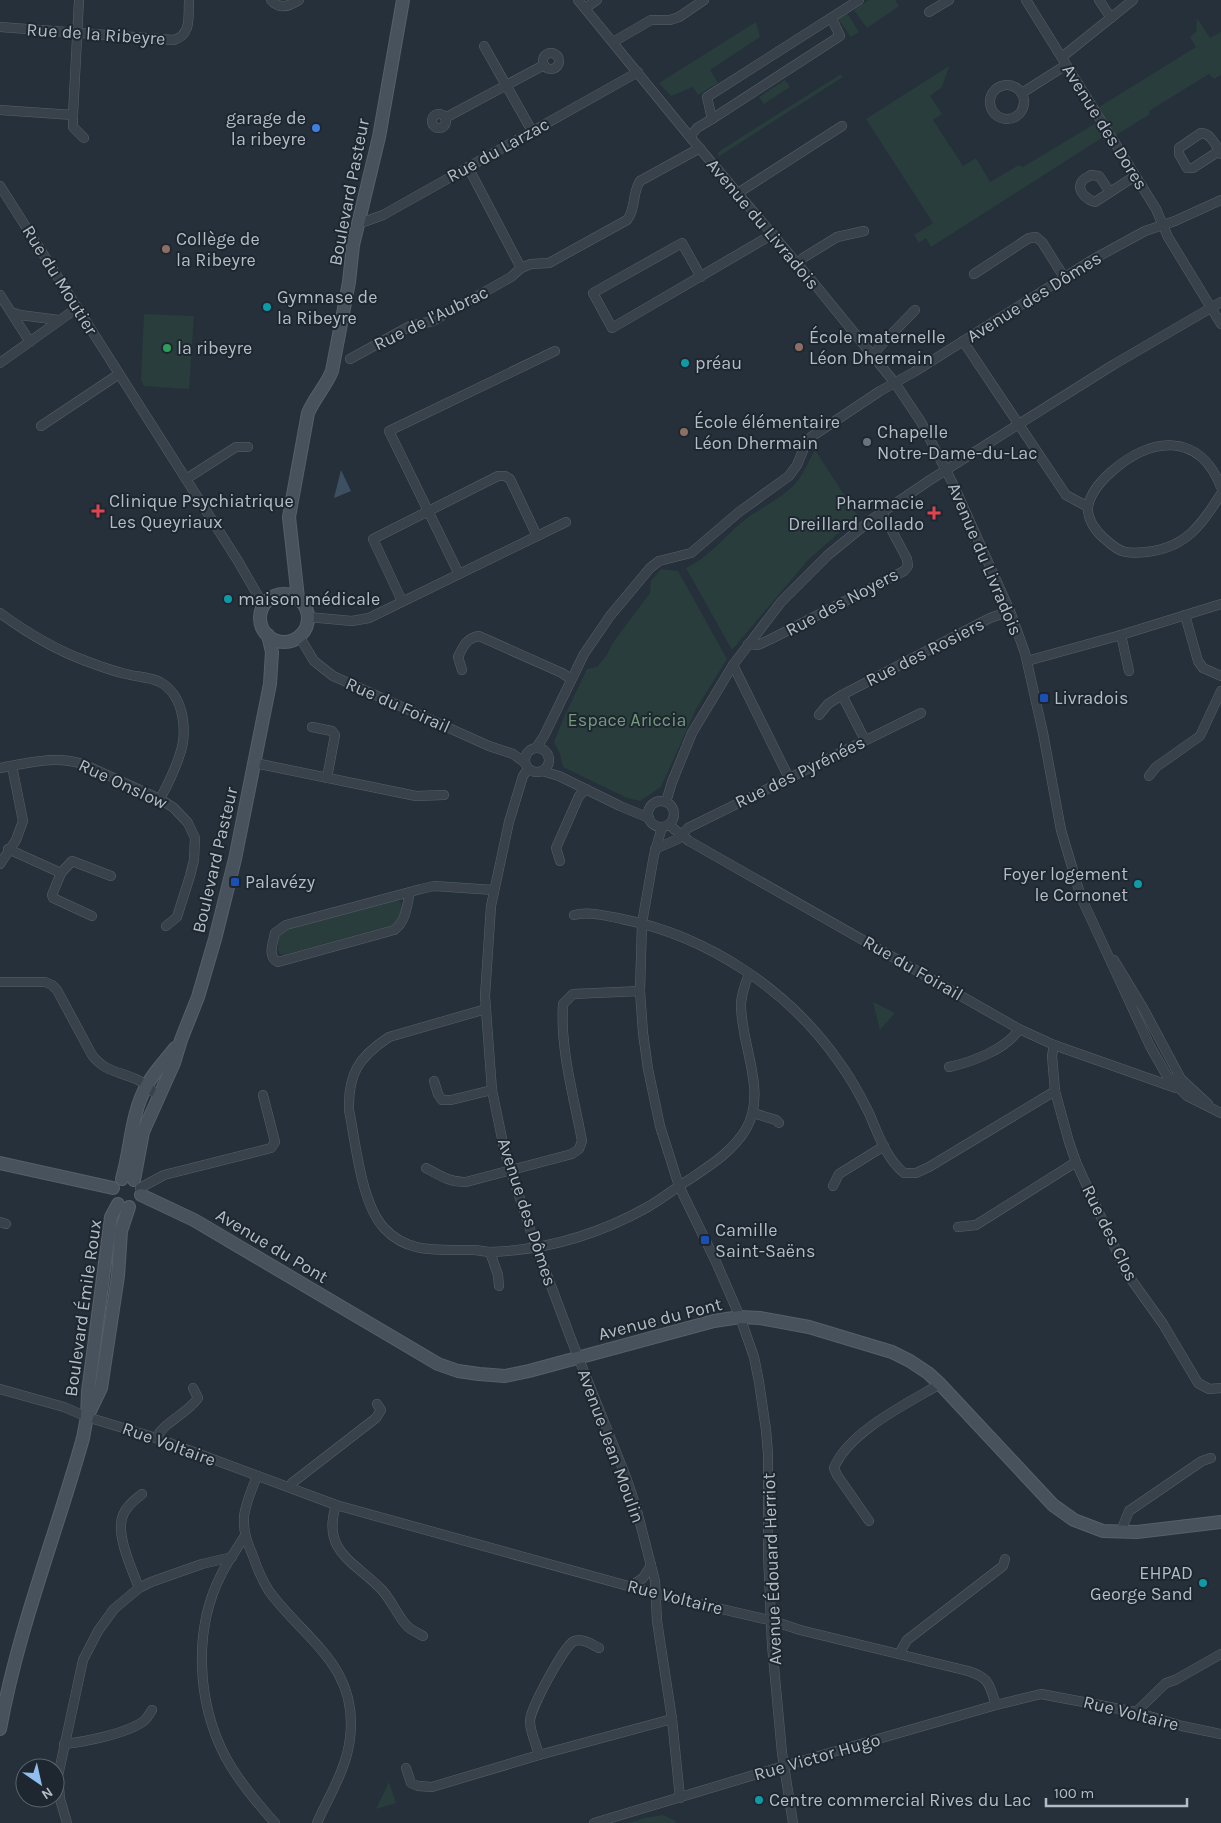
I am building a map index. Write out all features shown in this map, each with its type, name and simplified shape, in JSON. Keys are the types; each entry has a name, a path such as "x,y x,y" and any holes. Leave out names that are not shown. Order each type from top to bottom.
{"main road":[{"name":"Boulevard Pasteur","path":"298,598 289,517 308,413 313,402 324,389 332,370 349,282 353,244 378,137 403,0"},
{"name":"Boulevard Pasteur","path":"282,594 289,581 294,562"},
{"path":"282,594 298,598 303,603 308,617 304,630 299,636 284,642 268,635 261,624 260,617 265,604 270,599 282,594"},
{"name":"Boulevard Pasteur","path":"135,1185 143,1132 174,1063 198,996 215,939 235,859 270,684 272,652 268,635"},
{"name":"Boulevard Pasteur","path":"270,684 284,642"},
{"name":"Boulevard Pasteur","path":"135,1185 126,1164 133,1124 146,1085 181,1040"},
{"path":"0,1163 113,1188"},
{"path":"115,1184 135,1185 137,1203 124,1206 113,1197 115,1184"},
{"name":"Avenue du Pont","path":"135,1185 438,1364 458,1371 505,1376 714,1321 740,1317 766,1318 809,1327 892,1352 928,1372 1053,1505 1074,1520 1103,1531 1137,1532 1221,1522"},
{"name":"Boulevard Émile Roux","path":"0,1729 5,1701 27,1621 80,1447 87,1417 101,1388 118,1276 124,1206"}],"street":[{"path":"79,0 73,127 84,138"},
{"name":"Rue de la Ribeyre","path":"0,27 174,40 182,38 187,32 190,0"},
{"path":"271,0 272,3 280,6 289,6 299,0"},
{"name":"Avenue du Livradois","path":"578,0 895,383 921,422 946,470 1010,611 1028,662 1068,858 1081,897 1150,1046 1167,1076"},
{"path":"585,8 597,0"},
{"path":"613,42 651,20 670,20 679,17 704,0"},
{"path":"712,119 707,97 859,0"},
{"path":"929,12 948,0"},
{"path":"1022,93 1064,61 1026,0"},
{"path":"1099,0 1111,18"},
{"name":"Avenue des Dores","path":"1133,0 1064,61 1160,216 1168,237 1221,324"},
{"path":"690,137 698,128 840,36 832,19"},
{"path":"484,46 532,131"},
{"path":"445,118 544,65"},
{"name":"Rue du Larzac","path":"358,224 383,215 638,72"},
{"path":"0,110 73,115"},
{"path":"738,194 842,126"},
{"path":"1204,132 1208,134 1220,153 1193,168 1188,168 1179,154 1179,148 1204,132"},
{"name":"Rue de l'Aubrac","path":"350,359 410,326 433,321 511,277 521,268 531,264 550,263 626,220 631,214 636,187 640,181 700,148"},
{"path":"468,167 521,268"},
{"path":"1110,192 1135,176"},
{"name":"Rue du Moutier","path":"0,186 261,601 265,604"},
{"name":"Avenue des Dômes","path":"532,749 544,736 571,679 598,633 650,568 659,562 685,556 698,548 739,512 789,476 797,465 811,437 880,391 1064,277 1145,231 1175,221 1221,200"},
{"path":"798,264 803,258 837,237 864,231"},
{"path":"701,277 682,243 593,293 612,328 701,277 773,234"},
{"path":"974,274 1029,238 1036,237 1042,242 1064,277"},
{"path":"0,295 30,342"},
{"path":"666,802 692,733 733,665 781,602 813,568 882,512 946,470 1113,365 1221,302"},
{"path":"0,363 77,308"},
{"path":"873,356 914,310"},
{"path":"11,312 59,320"},
{"path":"963,341 1066,495 1088,507"},
{"path":"459,574 390,431 555,351"},
{"path":"41,426 119,374"},
{"path":"1221,487 1209,464 1199,454 1189,448 1169,445 1150,447 1125,460 1106,477 1094,491 1088,507 1090,520 1100,535 1120,552 1147,552 1162,550 1182,541 1204,521 1221,494"},
{"path":"186,479 236,447 248,447"},
{"path":"402,601 373,538 498,476 505,476 510,479 537,536"},
{"name":"Rue des Noyers","path":"748,644 758,644 771,639 904,571 908,566 907,559 882,512"},
{"path":"308,617 360,620 566,522"},
{"path":"1028,662 1221,604"},
{"name":"Rue des Rosiers","path":"819,715 828,704 842,695 990,618 1010,611"},
{"path":"0,613 15,624 64,652 86,662 126,674 159,681 174,694 181,712 183,740 180,756 160,799"},
{"path":"1185,615 1198,661 1204,668 1221,676"},
{"path":"1121,635 1130,671"},
{"name":"Rue du Foirail","path":"299,636 314,661 333,676 489,746 513,754 526,766"},
{"path":"462,670 458,658 464,644 468,640 479,636 554,669 571,679"},
{"path":"733,665 789,778"},
{"path":"1149,776 1156,768 1200,736 1221,691"},
{"path":"842,695 865,740"},
{"name":"Rue des Pyrénées","path":"655,849 678,839 688,828 921,713"},
{"path":"312,727 332,731 335,735 328,778"},
{"path":"559,776 544,750 532,749 524,758 526,766 532,772 542,771 559,776 649,818 654,824 666,826 674,816"},
{"name":"Rue du Foirail","path":"513,754 532,749"},
{"name":"Rue Onslow","path":"0,768 45,759 71,760 160,799 174,808 188,823 195,838 194,860 177,917 166,926"},
{"path":"542,771 548,766 549,760"},
{"path":"255,763 416,796 444,795"},
{"path":"0,864 16,840 23,821 12,766"},
{"name":"Avenue des Dômes","path":"526,766 510,822 491,906 486,1009 492,1090 510,1170 536,1247 579,1357"},
{"path":"560,862 556,848 579,796 586,789"},
{"path":"631,809 651,806 658,801 666,802 673,808 674,816 682,835"},
{"path":"649,818 651,806"},
{"name":"Rue du Foirail","path":"666,826 682,835 689,842 1019,1029 1054,1045 1154,1081 1180,1084 1221,1113"},
{"name":"Avenue Édouard Herriot","path":"666,826 655,849 642,923 640,991 643,1033 660,1126 680,1186 740,1317 754,1357 766,1430 770,1602 773,1621 772,1645 784,1766 793,1823"},
{"path":"8,850 61,873"},
{"path":"92,916 53,898 52,894 61,873 72,861 111,876"},
{"path":"410,892 403,921 394,930 278,962 271,955 275,933 286,925 410,892 434,886 494,890"},
{"path":"574,915 584,913 642,923 696,942 749,974 778,995 813,1029 840,1062 863,1102 884,1146 895,1165 904,1173 916,1173 929,1167 974,1142 1055,1091"},
{"name":"Avenue du Livradois","path":"1098,936 1126,978 1180,1084"},
{"path":"486,1009 389,1036 376,1045 358,1064 351,1080 349,1110 370,1206 384,1228 411,1246 438,1251 473,1250 490,1252 550,1245 612,1224 645,1208 716,1161 735,1145 746,1130 753,1113 753,1080 744,1038 741,1004 743,988 749,974"},
{"path":"0,982 45,982 52,985 57,990 98,1064 138,1080 158,1096"},
{"path":"426,1168 443,1177 458,1182 466,1182 572,1154 579,1149 582,1141 567,1059 562,1016 563,1004 572,994 640,991"},
{"path":"949,1066 964,1064 1004,1045 1014,1038 1019,1029"},
{"name":"Rue des Clos","path":"1054,1045 1052,1056 1055,1091 1069,1142 1076,1162 1126,1272 1163,1324 1198,1383 1209,1389 1221,1388"},
{"path":"1154,1081 1167,1076 1180,1084"},
{"path":"434,1081 442,1100 451,1100 492,1090"},
{"path":"135,1185 164,1175 271,1148 275,1142 263,1095"},
{"path":"753,1113 776,1120 779,1123"},
{"path":"833,1186 839,1174 884,1146"},
{"path":"958,1227 976,1225 1076,1162"},
{"path":"490,1252 498,1275 499,1286"},
{"name":"Avenue Jean Moulin","path":"579,1357 626,1477 636,1507 650,1565 656,1594 657,1622 672,1720 680,1798"},
{"path":"869,1522 837,1475 834,1468 836,1461 864,1431 940,1384"},
{"path":"156,1438 192,1407 198,1398 193,1388"},
{"name":"Rue Voltaire","path":"0,1390 64,1407 87,1417 156,1438 336,1505 656,1594 773,1621 983,1676 989,1684 996,1705"},
{"path":"290,1487 292,1483 376,1418 381,1410 378,1404"},
{"path":"1121,1531 1129,1511 1202,1461 1211,1458"},
{"path":"257,1476 244,1515 244,1536 261,1578 269,1591 326,1654 338,1673 346,1692 351,1713 350,1738 345,1762 317,1823"},
{"path":"139,1588 121,1532 123,1516 130,1504 142,1494"},
{"path":"336,1505 332,1524 334,1536 344,1556 381,1589 407,1627 423,1636"},
{"path":"244,1536 220,1576 208,1609 203,1642 202,1671 212,1726 225,1757 273,1823"},
{"path":"67,1823 60,1799 58,1776 83,1660 90,1645 114,1609 139,1588 202,1564 232,1557"},
{"path":"899,1654 907,1640 1003,1566 1005,1559"},
{"path":"630,1586 646,1575 650,1565"},
{"path":"539,1755 531,1728 532,1709 565,1649 573,1642 583,1640 599,1648"},
{"path":"1136,1712 1166,1683 1176,1680 1221,1654"},
{"name":"Rue Voltaire","path":"1041,1694 1136,1712 1182,1726 1221,1734"},
{"name":"Rue Victor Hugo","path":"594,1823 784,1766 996,1705 1041,1694"},
{"path":"64,1744 83,1742 134,1727 146,1719 152,1710"},
{"path":"406,1768 411,1783 418,1786 432,1787 539,1755 672,1720"}],"green space":[{"path":"869,0 895,0 899,6 867,28 854,10"},
{"path":"847,13 859,32 851,37 838,19"},
{"path":"1197,18 1210,38 1221,32 1221,75 1214,79 1209,74 1149,111 1150,114 1116,135 1099,107 1196,47 1190,37 1196,32"},
{"path":"756,22 760,37 710,70 718,83 698,95 693,87 671,96 659,83"},
{"path":"949,66 942,87 930,96 942,114 933,120 963,166 976,158 990,182 1019,165 1023,167 1096,123 1105,136 931,247 926,238 919,243 914,235 933,223 866,119"},
{"path":"841,74 843,77 718,157 718,152"},
{"path":"785,80 790,87 764,104 759,97"},
{"name":"la ribeyre","path":"144,314 194,316 189,389 144,386 141,380"},
{"path":"815,450 858,516 808,560 732,650 686,568 709,553 742,522 787,492 803,473"},
{"name":"Espace Ariccia","path":"661,569 678,571 727,659 696,709 661,787 640,801 627,798 563,767 560,754 554,742 587,669 597,667 607,655 612,644 650,593 651,581"},
{"path":"397,900 400,901 401,911 397,921 392,925 284,955 280,954 278,950 279,935 288,929"},
{"path":"873,1002 895,1013 880,1030"},
{"path":"389,1782 396,1803 376,1809"},
{"path":"663,1815 675,1821 675,1823 627,1823 645,1818"}],"water":[{"path":"341,470 351,491 334,498"}],"place":[{"name":"garage de la ribeyre","path":"316,128"},
{"name":"Collège de la Ribeyre","path":"166,249"},
{"name":"Gymnase de la Ribeyre","path":"267,307"},
{"name":"École maternelle Léon Dhermain","path":"799,347"},
{"name":"la ribeyre","path":"167,348"},
{"name":"préau","path":"685,363"},
{"name":"École élémentaire Léon Dhermain","path":"684,432"},
{"name":"Chapelle Notre-Dame-du-Lac","path":"867,442"},
{"name":"Clinique Psychiatrique Les Queyriaux","path":"98,511"},
{"name":"Pharmacie Dreillard Collado","path":"934,513"},
{"name":"maison médicale","path":"228,599"},
{"name":"Livradois","path":"1044,698"},
{"name":"Palavézy","path":"235,882"},
{"name":"Foyer logement le Cornonet","path":"1138,884"},
{"name":"Camille Saint-Saëns","path":"705,1240"},
{"name":"EHPAD George Sand","path":"1203,1583"},
{"name":"Centre commercial Rives du Lac","path":"759,1800"}]}
